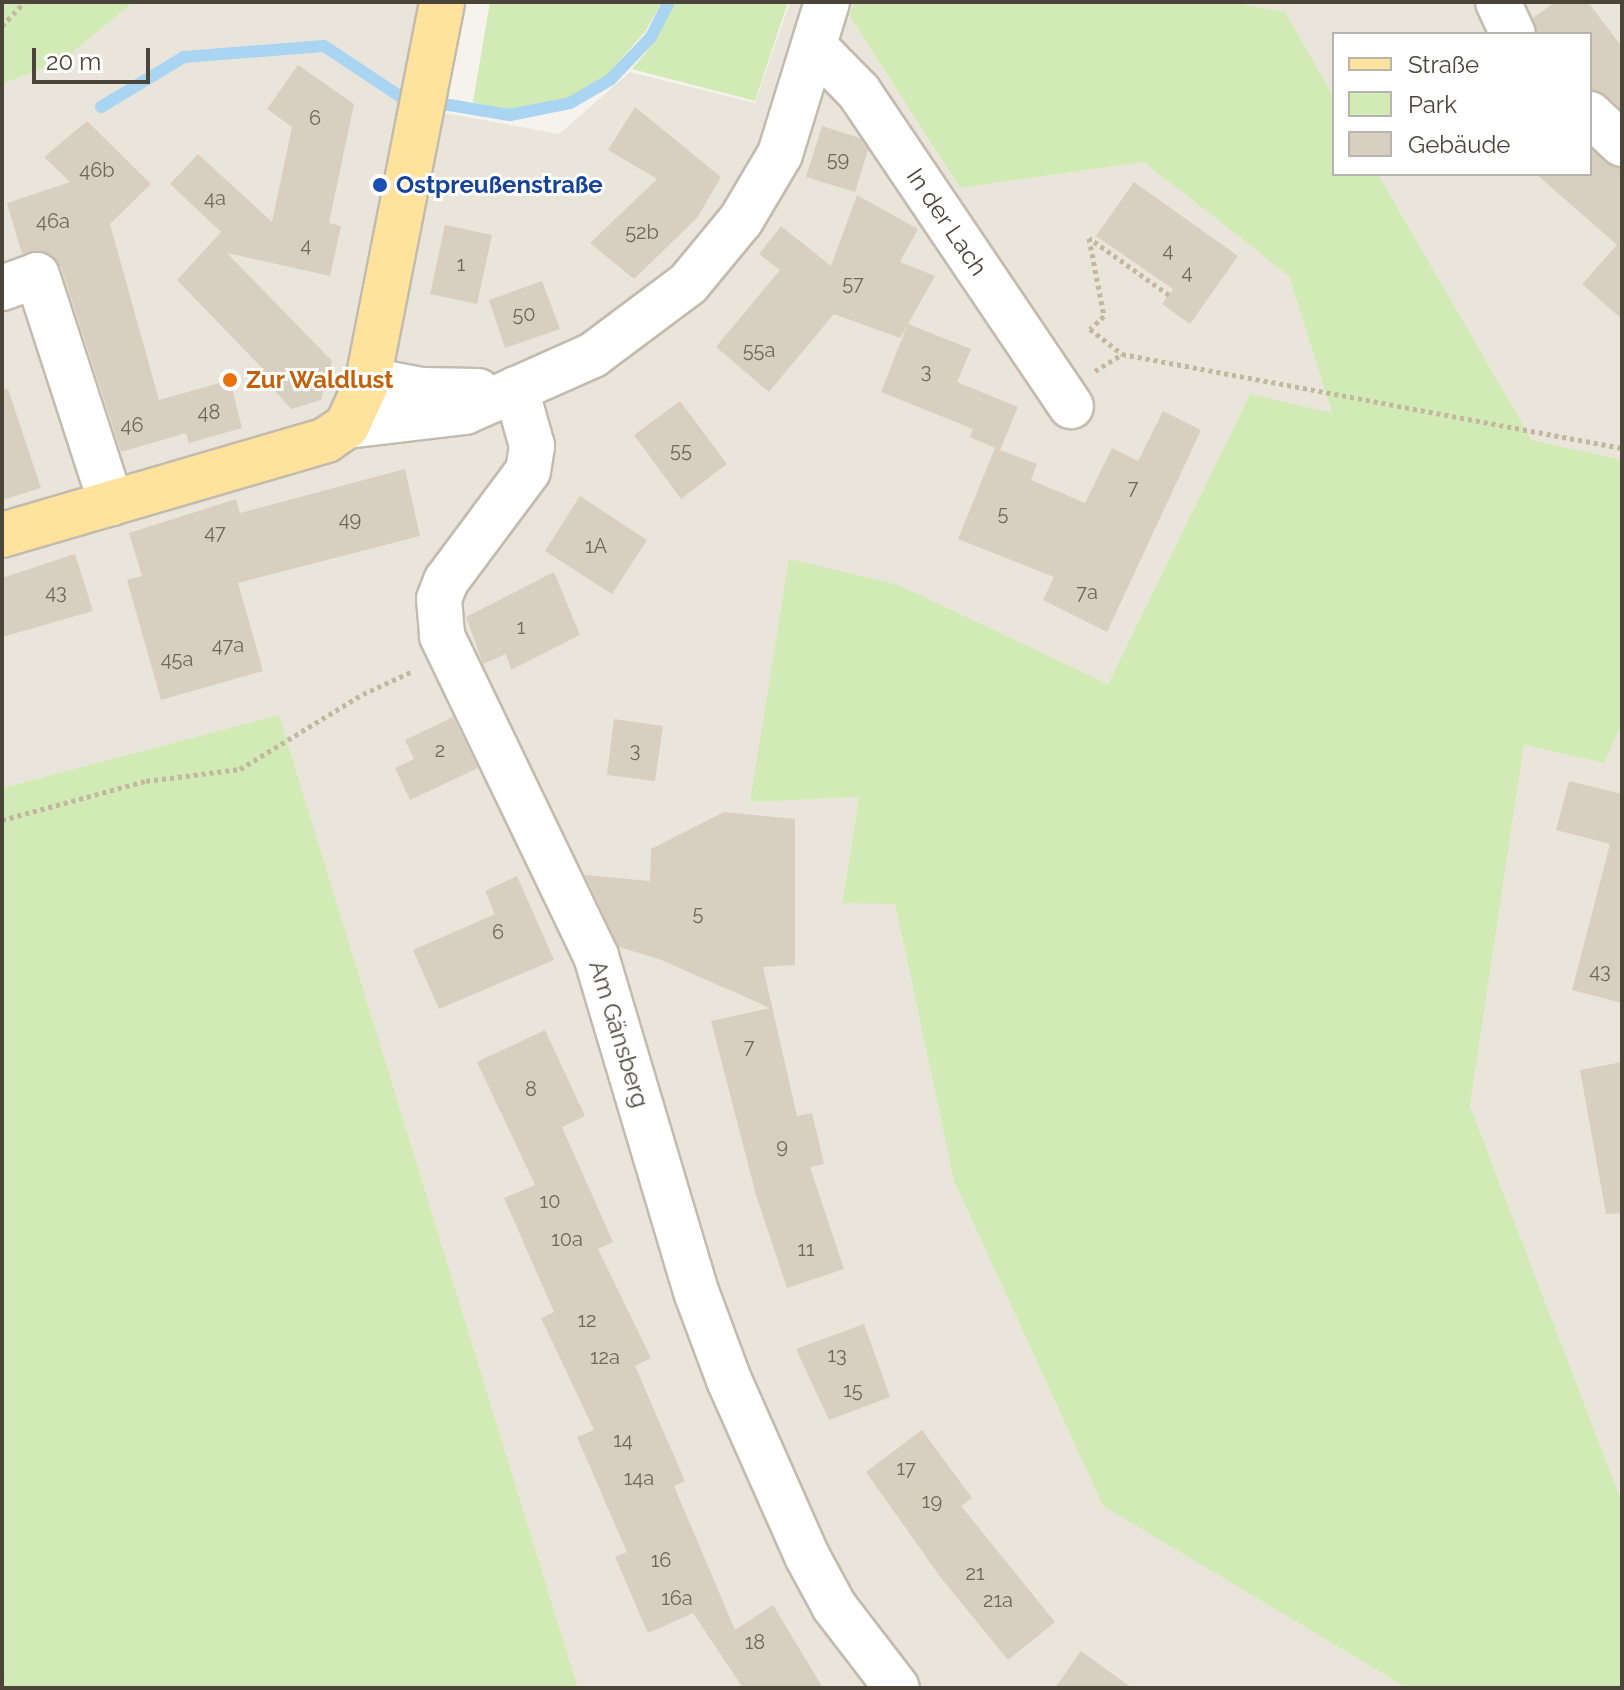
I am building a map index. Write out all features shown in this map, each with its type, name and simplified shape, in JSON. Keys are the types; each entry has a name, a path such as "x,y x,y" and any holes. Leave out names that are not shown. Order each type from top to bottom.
{"main road":[{"path":"2,535 326,440 347,426 368,380 442,2"}],"street":[{"path":"347,426 441,417 516,389 627,334 717,253 780,154 827,2"},
{"path":"1498,2 1512,32"},
{"name":"In der Lach","path":"814,46 859,92 1071,406"},
{"path":"1592,116 1622,144"},
{"path":"2,288 37,275 111,503"},
{"path":"368,380 422,390 516,389"},
{"name":"Am Gänsberg","path":"516,389 532,446 528,471 446,581 438,618 450,654 596,956 697,1294 729,1380 813,1569 867,1654 897,1688"}],"path":[{"path":"2,26 24,2"},
{"path":"1169,295 1089,238 1104,316 1090,329 1122,354 1622,448"},
{"path":"2,820 146,781 240,769 363,694 450,654"}],"shaded area":[{"path":"134,2 418,2 402,105 559,134 630,72 755,103 790,2 855,2 849,15 960,188 1144,162 1289,276 1332,414 1250,394 1108,684 899,585 751,802 859,797 842,902 895,904 954,1181 1103,1506 1407,1688 578,1688 279,715 2,788 2,84 63,60"},
{"path":"1233,2 1622,2 1622,460 1532,440 1379,176 1592,176 1592,32 1332,32 1332,94 1285,12"},
{"path":"1622,724 1622,1502 1470,1106 1524,745 1603,763"}],"green space":[{"path":"2,2 134,2 63,60 2,84"},
{"path":"490,2 662,2 645,32 605,77 568,100 509,111 473,102"},
{"path":"673,2 788,2 755,101 632,69 655,41"},
{"path":"855,2 1233,2 1285,12 1332,94 1332,176 1379,176 1532,440 1622,460 1622,724 1604,763 1524,745 1470,1106 1622,1502 1622,1688 1407,1688 1103,1506 954,1181 895,904 842,903 859,797 750,802 789,559 899,585 1108,684 1250,394 1332,413 1289,276 1144,162 960,188 849,15"},
{"path":"279,715 578,1688 2,1688 2,788"}],"building":[{"path":"1555,2 1588,2 1622,47 1622,110 1606,95 1592,91 1592,32 1537,32 1533,18"},
{"path":"298,65 354,104 329,223 341,226 330,276 227,253 332,361 321,400 291,409 258,372 264,370 177,280 221,232 170,184 198,154 272,222 292,127 267,109"},
{"path":"635,107 721,177 697,218 634,279 590,243 657,179 608,150"},
{"path":"87,121 151,184 110,224 159,400 230,380 242,428 189,443 186,433 121,452 61,267 42,251 22,254 7,203 70,182 44,157"},
{"path":"822,126 860,138 868,150 855,192 806,177"},
{"path":"1592,150 1606,163 1622,168 1622,319 1582,284 1617,245 1538,176 1592,176"},
{"path":"1134,182 1238,256 1190,324 1162,304 1173,289 1096,236"},
{"path":"857,195 918,229 900,262 935,276 908,324 971,349 957,382 1018,407 1000,450 970,437 973,429 881,392 907,326 900,338 834,314 769,392 716,347 780,270 759,254 781,226 831,266"},
{"path":"445,225 492,235 477,304 430,294"},
{"path":"542,281 560,329 505,348 489,300"},
{"path":"8,389 41,488 2,500 2,390"},
{"path":"680,401 727,464 681,499 634,435"},
{"path":"1163,411 1201,430 1107,632 1043,600 1054,577 958,539 995,448 1037,464 1031,480 1085,503 1112,448 1138,461"},
{"path":"405,469 420,536 238,583 263,671 161,700 127,580 142,576 129,533 236,499 240,513"},
{"path":"580,496 647,540 612,594 545,551"},
{"path":"75,554 93,611 2,637 2,578"},
{"path":"554,572 580,635 511,670 506,654 483,664 466,617"},
{"path":"453,717 478,768 410,800 395,768 414,759 405,740"},
{"path":"614,719 663,726 655,781 607,775"},
{"path":"1569,781 1622,794 1622,1003 1572,990 1610,844 1556,830"},
{"path":"724,812 795,819 795,965 763,967 797,1116 812,1113 824,1164 810,1167 844,1269 787,1288 756,1195 711,1021 770,1008 659,959 619,947 585,875 650,881 651,849"},
{"path":"517,876 554,960 439,1009 413,950 495,914 485,891"},
{"path":"545,1030 585,1116 562,1127 613,1242 598,1249 651,1358 635,1366 685,1481 674,1486 735,1630 773,1605 823,1688 743,1688 693,1613 648,1633 615,1557 627,1552 577,1437 594,1430 541,1318 554,1312 504,1198 535,1185 477,1062"},
{"path":"1622,1062 1622,1213 1606,1214 1580,1070"},
{"path":"864,1324 890,1397 829,1420 796,1349"},
{"path":"922,1430 972,1498 961,1506 1055,1622 1008,1660 941,1578 866,1472"},
{"path":"1081,1651 1132,1688 1055,1688"}],"waterway":[{"path":"101,107 184,57 324,46 401,97 510,115 570,103 610,80 651,37 669,2"}],"place":[{"name":"Ostpreußenstraße","path":"380,185"},
{"name":"Zur Waldlust","path":"230,380"}]}
